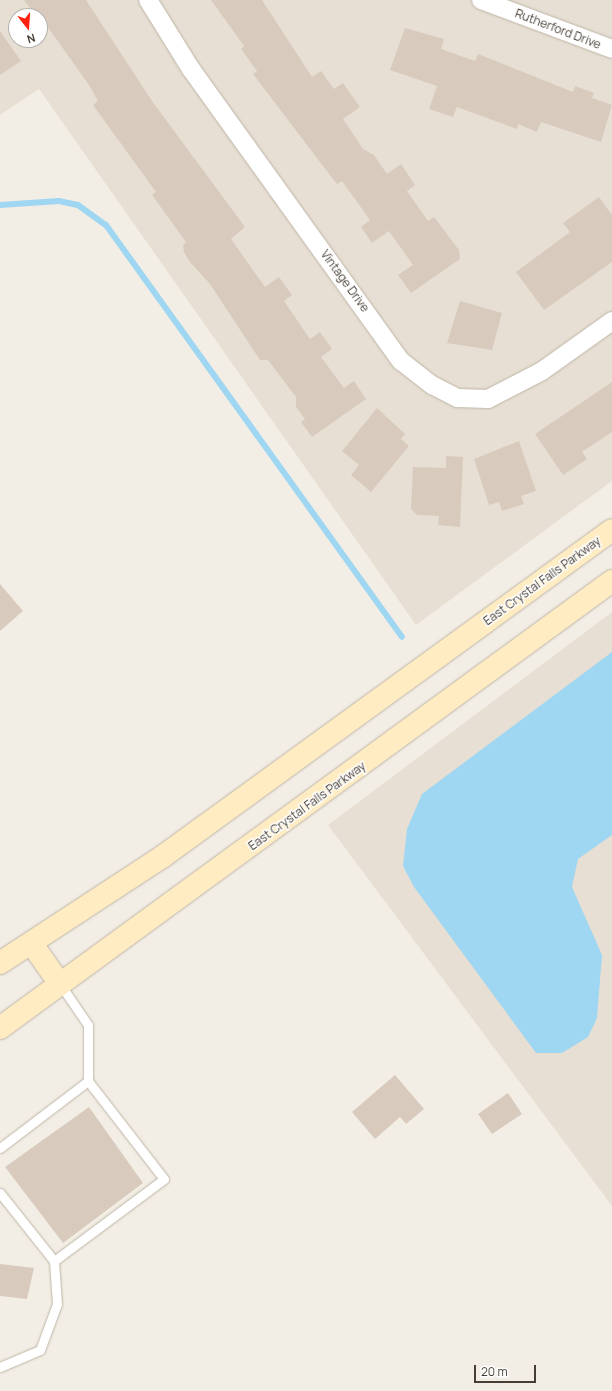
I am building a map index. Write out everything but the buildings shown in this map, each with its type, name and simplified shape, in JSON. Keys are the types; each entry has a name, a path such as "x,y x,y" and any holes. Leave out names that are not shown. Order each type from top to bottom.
{"main road":[{"name":"East Crystal Falls Parkway","path":"0,964 162,857 612,530"},
{"name":"East Crystal Falls Parkway","path":"0,1028 612,581"},
{"path":"32,944 60,984"}],"street":[{"name":"Vintage Drive","path":"148,0 191,70 401,361 432,385 458,398 488,398 542,371 612,321"},
{"name":"Rutherford Drive","path":"482,0 612,49"}],"lane":[{"path":"54,1261 164,1179 88,1082 88,1025 60,984"},
{"path":"0,1148 88,1082"},
{"path":"0,1193 54,1261 57,1304 40,1350 0,1367"}],"shaded area":[{"path":"0,0 612,0 612,481 416,625 39,89 0,115"},
{"path":"612,612 612,1206 328,825"}],"water":[{"path":"612,652 612,835 578,859 572,887 602,955 597,1018 588,1037 562,1053 536,1053 414,887 403,866 407,829 422,794"}],"waterway":[{"path":"0,205 59,201 78,205 106,225 402,637"}]}
